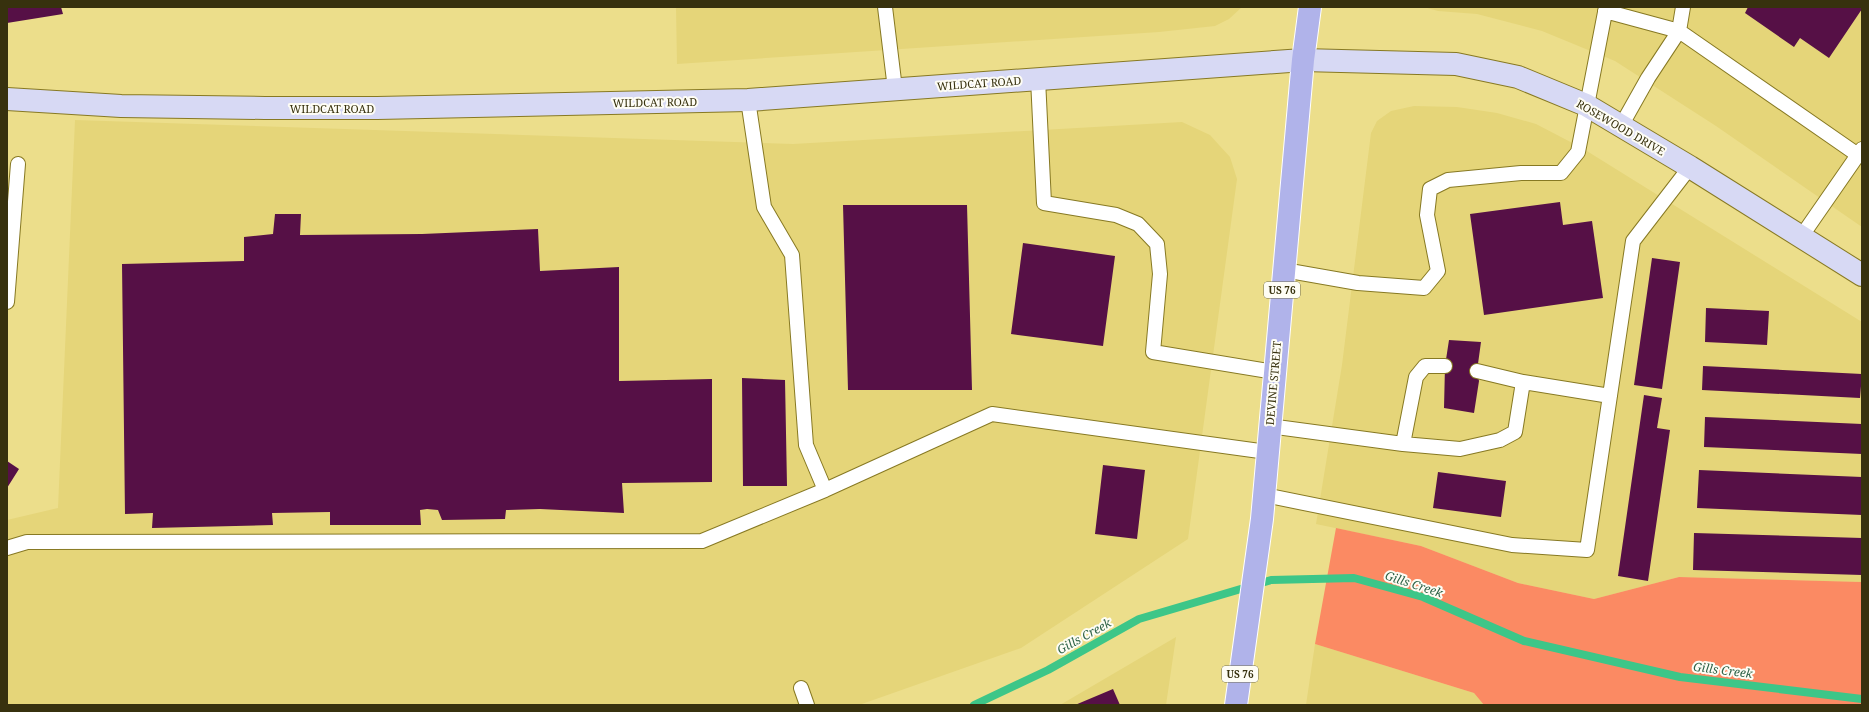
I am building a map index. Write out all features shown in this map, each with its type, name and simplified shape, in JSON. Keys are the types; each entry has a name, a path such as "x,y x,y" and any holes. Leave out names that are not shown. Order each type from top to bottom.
{"main road":[{"name":"US 76","path":"1303,60 1310,7"},
{"name":"WILDCAT ROAD","path":"7,99 121,106 265,108 377,108 748,100 1303,60"},
{"name":"ROSEWOOD DRIVE","path":"1303,60 1456,64 1518,77 1586,105 1690,167 1862,275"},
{"name":"DEVINE STREET","path":"1236,705 1262,519 1269,426 1303,60"}],"lane":[{"path":"885,7 895,89"},
{"path":"1621,126 1648,78 1679,30 1683,7"},
{"path":"1284,270 1358,283 1424,288 1438,271 1427,215 1430,189 1448,180 1521,172 1561,173 1578,152 1605,9 1679,30 1860,152 1801,237"},
{"path":"1038,79 1044,203 1116,215 1138,224 1157,244 1160,274 1153,352 1274,372"},
{"path":"748,100 764,207 792,255 806,445 825,490"},
{"path":"7,302 18,164"},
{"path":"1264,494 1512,545 1587,550 1633,241 1690,167"},
{"path":"1402,444 1416,377 1424,366 1445,366"},
{"path":"1477,371 1523,382 1610,396"},
{"path":"1269,426 1402,444 1460,449 1500,440 1515,432 1523,382"},
{"path":"7,548 27,542 702,542 825,490 992,414 1267,452"},
{"path":"801,688 807,705"}],"shaded area":[{"path":"676,7 1242,7 1229,19 1215,26 1159,32 677,64"},
{"path":"1424,7 1862,7 1862,227 1716,126 1615,61 1542,31 1477,14 1438,11"},
{"path":"1414,106 1457,107 1497,113 1536,124 1582,148 1862,322 1862,582 1679,577 1594,599 1518,583 1421,546 1316,524 1342,365 1371,133 1377,121 1391,111"},
{"path":"75,120 793,144 1182,122 1210,135 1230,157 1237,179 1188,539 1021,648 859,705 7,705 7,520 58,508"},
{"path":"1336,528 1421,546 1518,583 1594,599 1679,577 1862,582 1862,705 1484,705 1474,693 1315,644"},
{"path":"1176,637 1166,705 1060,705"},
{"path":"1315,644 1474,693 1484,705 1306,705"}],"building":[{"path":"7,7 61,7 63,14 7,23"},
{"path":"1748,7 1862,7 1862,9 1829,58 1800,38 1794,47 1745,13"},
{"path":"1560,202 1563,225 1592,221 1603,298 1484,315 1470,214"},
{"path":"843,205 967,205 972,390 848,390"},
{"path":"275,214 301,214 300,235 422,234 538,229 540,271 619,267 619,381 712,379 712,482 622,483 624,513 540,509 506,510 505,519 442,520 438,510 427,509 420,510 421,525 330,525 330,512 272,513 273,525 152,528 153,513 125,514 122,264 244,261 244,237 273,234"},
{"path":"1023,243 1115,256 1103,346 1011,334"},
{"path":"1652,258 1680,262 1662,389 1634,385"},
{"path":"1706,308 1769,311 1767,345 1705,342"},
{"path":"1449,340 1481,342 1477,371 1479,381 1474,413 1444,408 1445,366"},
{"path":"1703,366 1862,374 1860,398 1702,390"},
{"path":"742,378 785,380 787,486 743,486"},
{"path":"1644,395 1662,398 1657,428 1670,430 1648,581 1618,576"},
{"path":"1705,417 1862,424 1862,454 1704,447"},
{"path":"7,461 19,469 7,488"},
{"path":"1103,465 1145,470 1137,539 1095,534"},
{"path":"1699,470 1862,477 1862,515 1697,508"},
{"path":"1438,472 1506,481 1501,517 1433,508"},
{"path":"1694,533 1862,538 1862,575 1693,570"},
{"path":"1113,689 1120,705 1075,705"}],"waterway":[{"name":"Gills Creek","path":"974,705 1048,670 1139,619 1271,580 1354,578 1423,597 1524,641 1680,677 1862,699"}]}
